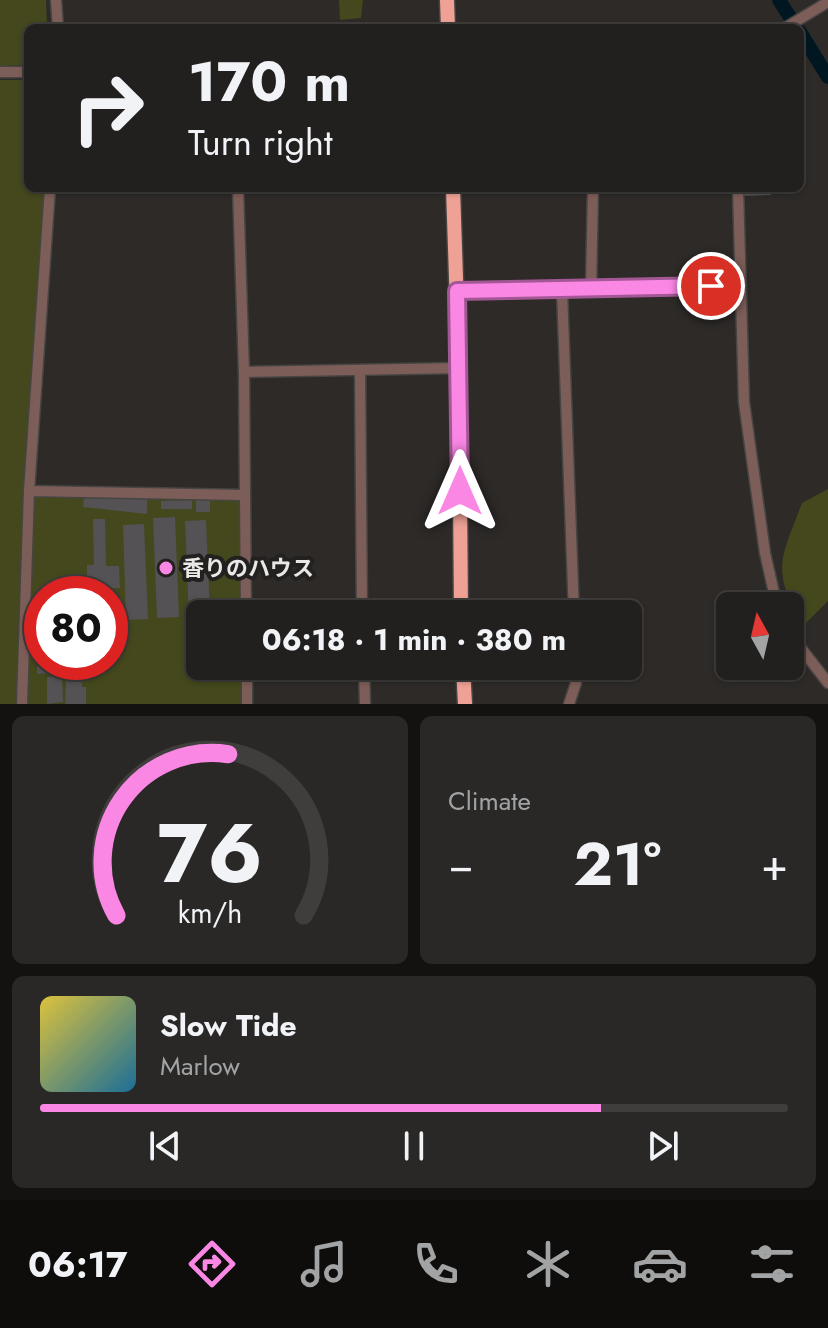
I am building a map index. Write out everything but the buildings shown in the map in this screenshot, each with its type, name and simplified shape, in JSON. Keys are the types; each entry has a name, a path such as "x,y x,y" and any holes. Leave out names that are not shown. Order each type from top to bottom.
{"highway":[{"path":"447,0 448,24"},
{"path":"453,192 459,368 461,600"},
{"path":"464,680 465,704"}],"street":[{"path":"56,0 58,24"},
{"path":"792,24 827,5"},
{"path":"0,72 24,72"},
{"path":"22,704 29,491 50,192"},
{"path":"238,192 244,372 246,600"},
{"path":"591,290 593,192"},
{"path":"738,192 744,402 765,553 774,592"},
{"path":"457,291 741,285"},
{"path":"562,291 573,600"},
{"path":"244,372 459,368"},
{"path":"360,370 362,600"},
{"path":"29,491 243,495"},
{"path":"804,652 828,683"},
{"path":"247,680 247,704"},
{"path":"364,680 365,704"},
{"path":"569,704 576,680"}],"green space":[{"path":"0,0 46,0 47,24 24,24 24,65 0,66"},
{"path":"339,0 363,0 361,18 340,20"},
{"path":"0,80 24,80 24,192 45,192 24,485 18,704 0,704"},
{"path":"828,489 828,601 804,625 804,592 786,592 782,565 802,503"},
{"path":"32,495 241,498 243,600 186,600 186,680 244,680 245,704 26,704 27,680 128,680 128,576 30,576"}],"waterway":[{"path":"779,0 794,24"},
{"path":"804,38 828,77"}],"place":[{"name":"香りのハウス","path":"166,568"}],"route":[{"path":"460,491 457,291 711,286"}]}
